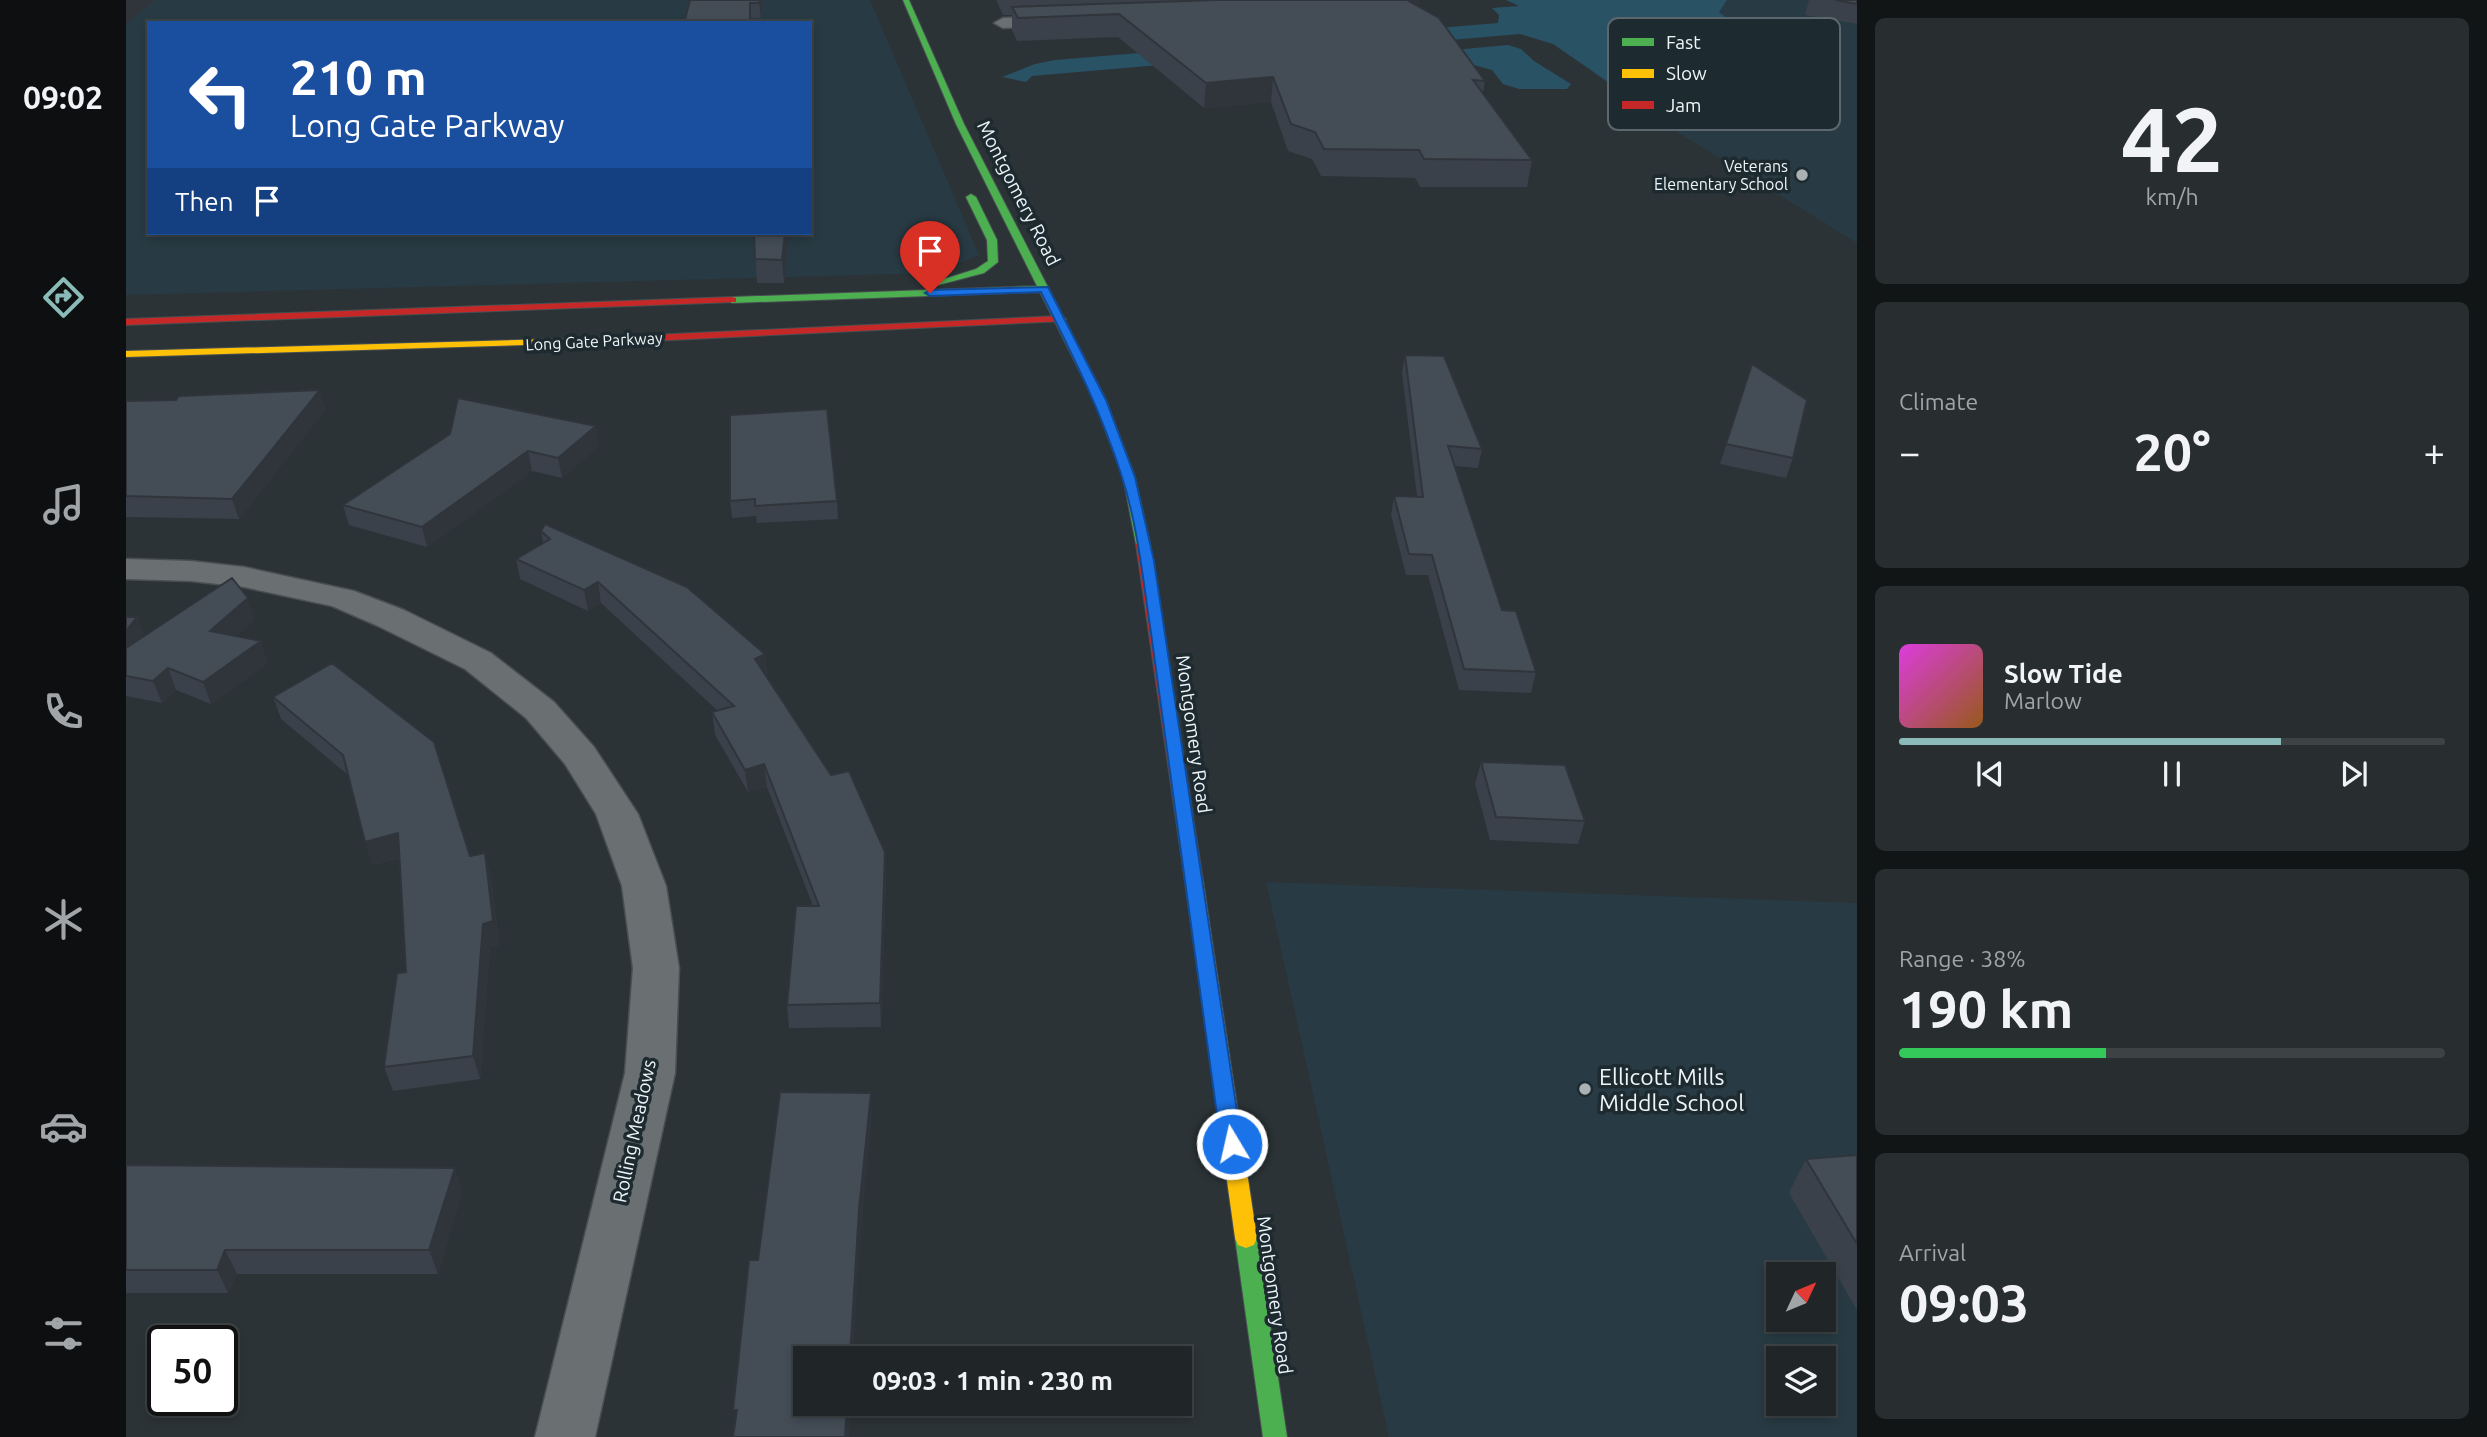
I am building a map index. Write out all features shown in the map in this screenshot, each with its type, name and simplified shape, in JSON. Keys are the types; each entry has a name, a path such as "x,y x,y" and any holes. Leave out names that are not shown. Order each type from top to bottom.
{"main road":[{"name":"Montgomery Road","path":"906,0 955,126 1061,319 1100,400 1129,477 1147,561 1275,1437"},
{"path":"907,294 980,271 993,262 992,240 962,179"},
{"name":"Long Gate Parkway","path":"126,322 1045,289"},
{"name":"Long Gate Parkway","path":"126,354 517,344 1061,319"}],"street":[{"path":"1003,23 1084,20"},
{"name":"Rolling Meadows","path":"126,569 191,570 244,577 342,598 466,654 540,710 580,756 617,814 644,886 656,968 650,1073 565,1437"}],"shaded area":[{"path":"126,0 870,0 979,255 936,273 126,295"},
{"path":"1506,0 1727,0 1719,12 1726,18 1608,18 1608,82 1553,44 1520,34 1032,76 1026,82 1002,77 1035,64 1055,60 1498,23 1499,15 1492,8 1519,6"},
{"path":"1564,0 1857,0 1857,243 1674,130 1840,130 1840,18 1608,18 1608,84 1518,11"},
{"path":"1508,45 1521,49 1534,61 1571,84 1567,89 1519,89 1503,84 1492,70 1459,61 1442,51"},
{"name":"Ellicott Mills Middle School","path":"1266,882 1857,903 1857,1437 1389,1437"}],"building":[{"path":"690,0 760,0 759,3 750,3 750,21 685,21"},
{"path":"1215,0 1407,0 1439,18 1485,81 1473,80 1532,160 1424,159 1419,150 1324,149 1315,132 1291,124 1273,77 1206,83 1119,14 1018,18 1012,7"},
{"path":"1835,0 1857,0 1857,4"},
{"path":"754,235 785,235 782,260 755,259"},
{"path":"1405,355 1444,356 1482,449 1448,446 1502,610 1516,611 1536,672 1464,669 1432,555 1409,554 1394,496 1423,497"},
{"path":"1752,364 1807,400 1793,458 1726,444"},
{"path":"320,390 232,499 126,496 126,401"},
{"path":"458,398 596,426 558,458 528,451 422,527 343,505 450,434"},
{"path":"827,409 837,501 755,506 755,499 730,501 730,415"},
{"path":"545,524 687,587 765,654 755,659 831,775 849,771 885,852 880,1003 787,1005 796,906 819,906 764,764 745,770 712,712 734,706 598,582 584,590 516,559 550,539 541,531"},
{"path":"232,578 248,598 210,631 261,641 203,682 168,668 153,681 126,676 126,648"},
{"path":"126,617 137,617 126,631"},
{"path":"332,663 434,742 470,856 485,853 493,921 483,924 473,1056 384,1067 397,973 406,972 398,833 365,842 343,755 273,697"},
{"path":"1481,762 1565,765 1585,821 1496,817"},
{"path":"780,1092 871,1093 859,1210 851,1346 793,1346 793,1416 846,1416 845,1437 733,1437 737,1410 733,1410 749,1260 758,1260"},
{"path":"1857,1155 1857,1244 1806,1159"},
{"path":"126,1165 455,1168 429,1250 225,1250 217,1270 126,1270"}],"traffic: fast":[{"path":"906,0 960,124 1100,400 1129,477 1143,544"},
{"path":"942,283 980,271 993,262 992,240 971,197"},
{"path":"732,300 1045,289"},
{"path":"1246,1238 1275,1437"}],"traffic: slow":[{"path":"126,354 588,341"},
{"path":"1194,881 1246,1238"}],"traffic: jam":[{"path":"126,322 732,300"},
{"path":"588,341 1061,319"},
{"path":"1143,544 1194,881"}],"place":[{"name":"Veterans Elementary School","path":"1802,175"},
{"name":"Ellicott Mills Middle School","path":"1585,1089"}],"route":[{"path":"930,293 1045,289 1100,400 1129,477 1147,561 1232,1144"}]}
